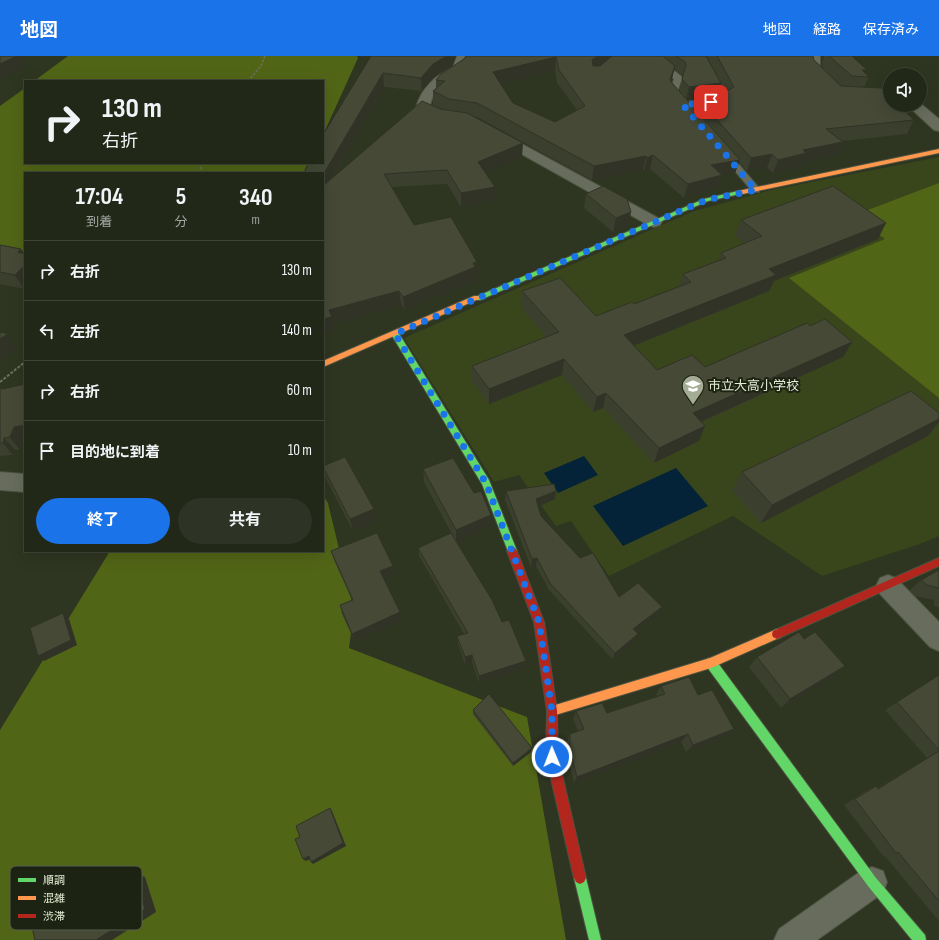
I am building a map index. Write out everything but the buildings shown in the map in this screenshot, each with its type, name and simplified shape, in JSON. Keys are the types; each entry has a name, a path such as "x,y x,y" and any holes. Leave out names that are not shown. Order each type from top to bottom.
{"street":[{"path":"458,119 446,118 423,107 426,95 442,78 459,69 463,56"},
{"path":"814,56 814,69 837,90"},
{"path":"924,112 939,127"},
{"path":"485,128 654,222"},
{"path":"324,364 706,200 939,151"},
{"path":"395,334 489,490 539,622 552,711 552,757 595,940"},
{"path":"0,482 24,483"},
{"path":"552,711 711,663 888,586 939,562"},
{"path":"888,586 939,639"},
{"path":"711,663 872,882 920,940"},
{"path":"790,940 872,882"}],"lane":[{"path":"642,56 664,66 678,78 674,93 686,108 725,100 701,56"},
{"path":"722,150 756,190"}],"path":[{"path":"249,80 262,66 266,56"},
{"path":"0,382 8,374 24,363"}],"shaded area":[{"path":"68,56 357,56 358,58 324,133 324,80 35,80"},
{"path":"24,89 24,164 310,164 306,172 24,172 24,260 0,253 0,106"},
{"name":"市立大高小学校","path":"939,157 939,536 920,544 822,576 733,516 609,576 571,521 556,526 519,475 494,482 404,338 694,211 771,190"},
{"path":"939,183 939,398 789,278 885,239 852,216"},
{"path":"324,497 328,503 354,611 349,648 527,717 566,940 0,940 0,730 109,552 324,552"}],"water":[{"path":"584,456 598,475 558,493 544,473"},
{"path":"676,468 708,506 623,546 593,506"}],"traffic: fast":[{"path":"477,298 706,200 738,193"},
{"path":"395,334 486,483 512,551"},
{"path":"711,663 872,882 920,940"},
{"path":"580,878 595,940"}],"traffic: slow":[{"path":"738,193 939,151"},
{"path":"324,364 477,298"},
{"path":"552,711 711,663 777,634"}],"traffic: jam":[{"path":"512,551 539,622 552,711 552,757 580,878"},
{"path":"777,634 939,562"}],"place":[{"name":"市立大高小学校","path":"693,406"}],"route":[{"path":"552,757 552,711 539,622 486,483 395,334 706,200 756,190 683,105 711,102"}]}
